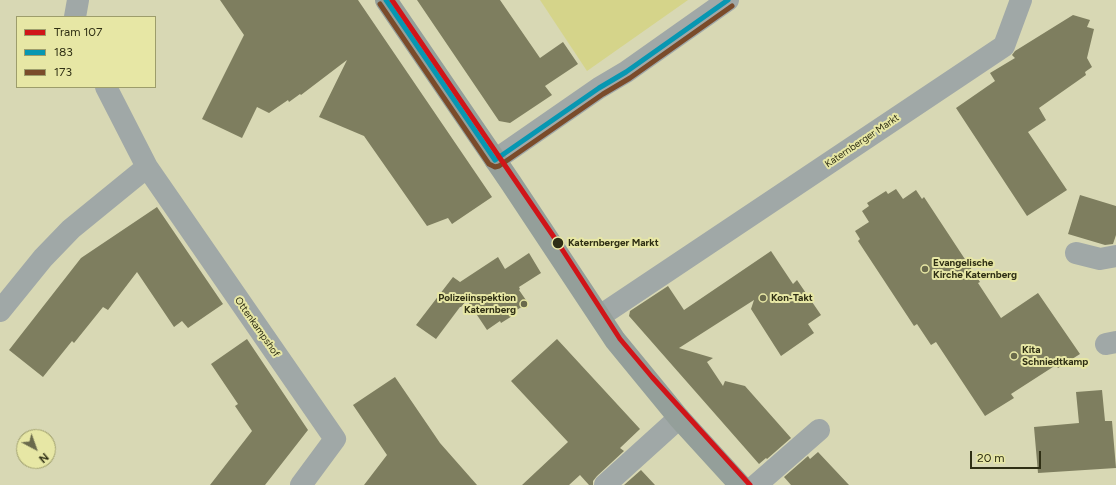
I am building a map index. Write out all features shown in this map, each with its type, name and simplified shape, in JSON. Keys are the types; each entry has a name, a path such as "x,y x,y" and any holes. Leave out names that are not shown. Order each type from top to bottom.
{"main road":[{"path":"386,0 620,345 679,418 740,485"}],"street":[{"path":"75,16 78,0"},
{"path":"495,160 599,88 626,72 728,0"},
{"name":"Katernberger Markt","path":"600,316 1004,46 1020,0"},
{"name":"Ottenkampshof","path":"107,88 147,167 335,439 301,485"},
{"path":"0,311 43,258 71,229 147,167"},
{"path":"1076,253 1100,259 1116,256"},
{"path":"605,485 679,418"},
{"path":"756,485 819,430"}],"shaded area":[{"path":"540,0 688,0 587,71"}],"building":[{"path":"220,0 358,0 492,197 452,224 448,218 427,226 364,136 319,117 347,60 301,95 300,94 289,102 288,100 269,113 257,107 242,138 202,119 244,35"},
{"path":"417,0 500,0 540,58 563,42 578,64 545,86 552,95 510,123 499,121"},
{"path":"1073,15 1090,20 1087,27 1094,29 1087,58 1092,67 1085,72 1086,75 1039,108 1046,120 1028,132 1067,190 1027,216 956,108 995,81 990,73 1015,58 1012,55 1015,51"},
{"path":"896,189 903,199 916,190 922,199 924,197 980,282 978,283 1001,318 1038,293 1080,354 1058,368 1056,365 1011,394 1014,398 985,416 936,342 931,345 917,324 914,326 858,241 860,239 855,231 869,222 862,211 869,206 867,203 886,191 888,194"},
{"path":"1080,195 1116,206 1116,235 1113,244 1105,245 1068,234"},
{"path":"157,207 223,304 188,328 182,321 174,327 137,272 108,310 103,307 74,343 72,341 43,377 9,350 81,258"},
{"path":"771,251 793,284 797,280 821,315 808,324 814,333 781,356 751,309 754,300 679,348 713,358 707,362 723,386 725,381 745,386 791,438 759,464 629,316 630,311 668,286 684,310"},
{"path":"529,253 541,273 519,287 519,290 528,303 515,311 517,313 501,323 500,321 487,330 467,300 436,339 416,325 453,277 460,282 498,257 505,269"},
{"path":"247,339 308,430 265,485 210,485 252,431 235,406 238,404 211,364"},
{"path":"557,339 640,429 620,448 624,451 597,476 593,481 593,485 589,485 580,475 569,485 522,485 568,442 511,381"},
{"path":"395,377 440,443 477,485 364,485 387,455 353,405"},
{"path":"1102,390 1105,421 1112,421 1116,468 1038,473 1034,427 1079,423 1076,392"},
{"path":"818,452 849,485 791,485 784,477 808,456 810,459"},
{"path":"641,470 655,485 624,485"}],"tram line":[{"name":"107","path":"392,0 558,243 620,339 652,377 750,485"}],"transit line":[{"name":"183","path":"386,0 495,160 599,88 626,72 728,0"},
{"name":"173","path":"380,4 489,164 495,167 499,166 603,94 630,78 732,6"}],"place":[{"name":"Katernberger Markt","path":"558,243"},
{"name":"Evangelische Kirche Katernberg","path":"925,269"},
{"name":"Kon-Takt","path":"763,298"},
{"name":"Polizeiinspektion Katernberg","path":"524,304"},
{"name":"Kita Schniedtkamp","path":"1014,356"}]}
